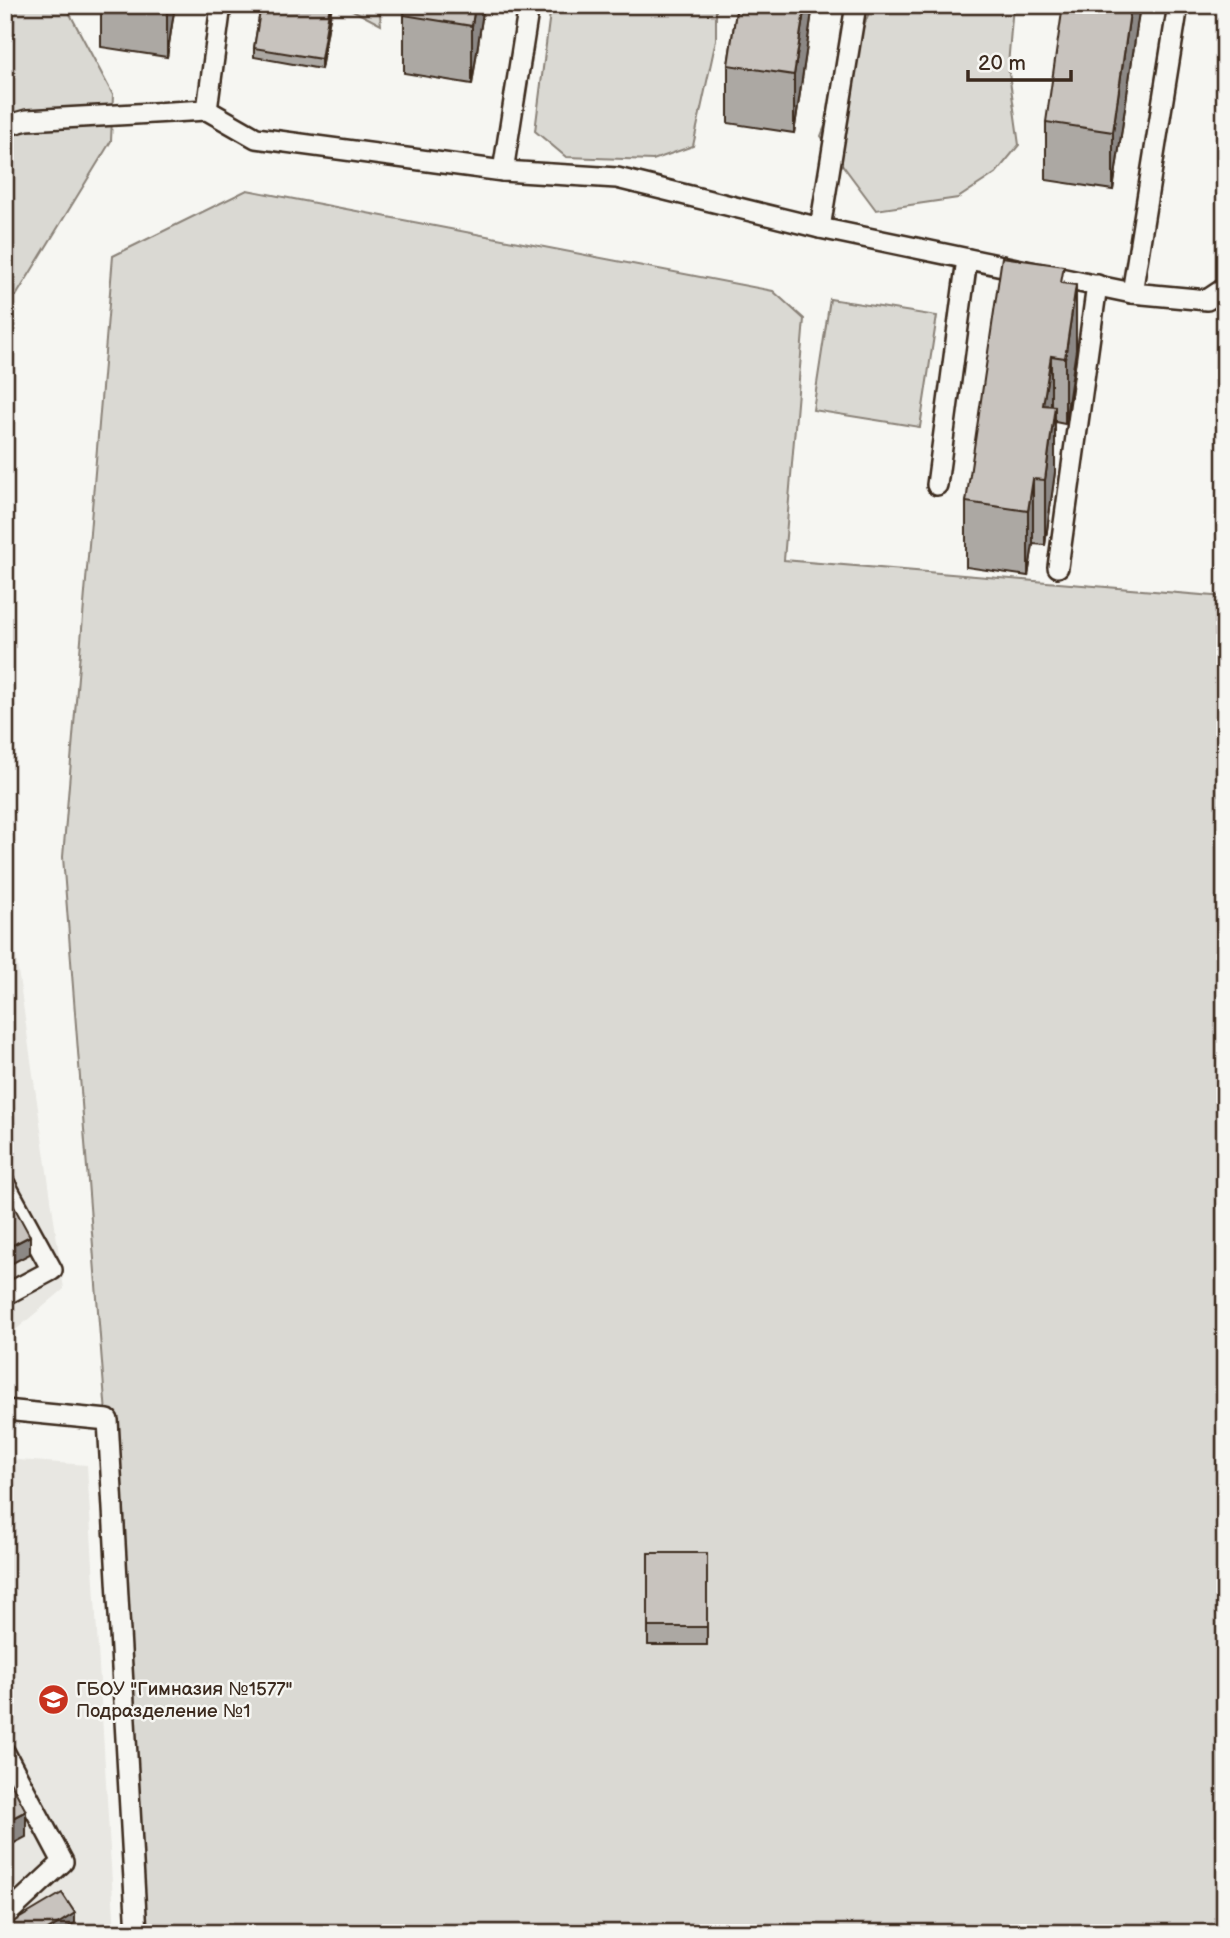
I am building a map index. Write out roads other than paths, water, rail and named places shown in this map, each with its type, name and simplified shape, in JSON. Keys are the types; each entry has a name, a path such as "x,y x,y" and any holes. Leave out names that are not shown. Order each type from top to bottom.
{"lane":[{"path":"207,110 221,5"},
{"path":"503,171 529,5"},
{"path":"820,228 856,5"},
{"path":"1132,293 1178,5"},
{"path":"5,126 27,120 207,110 256,138 503,171 617,178 820,228 1132,293 1208,300 1225,288"},
{"path":"937,485 967,259"},
{"path":"1058,566 1097,285"},
{"path":"5,1294 52,1269 6,1185"},
{"path":"5,1410 108,1420 137,1933"},
{"path":"5,1753 63,1863 5,1916"}],"place":[{"name":"ГБОУ \"Гимназия №1577\" Подразделение №1","path":"53,1699"}]}
